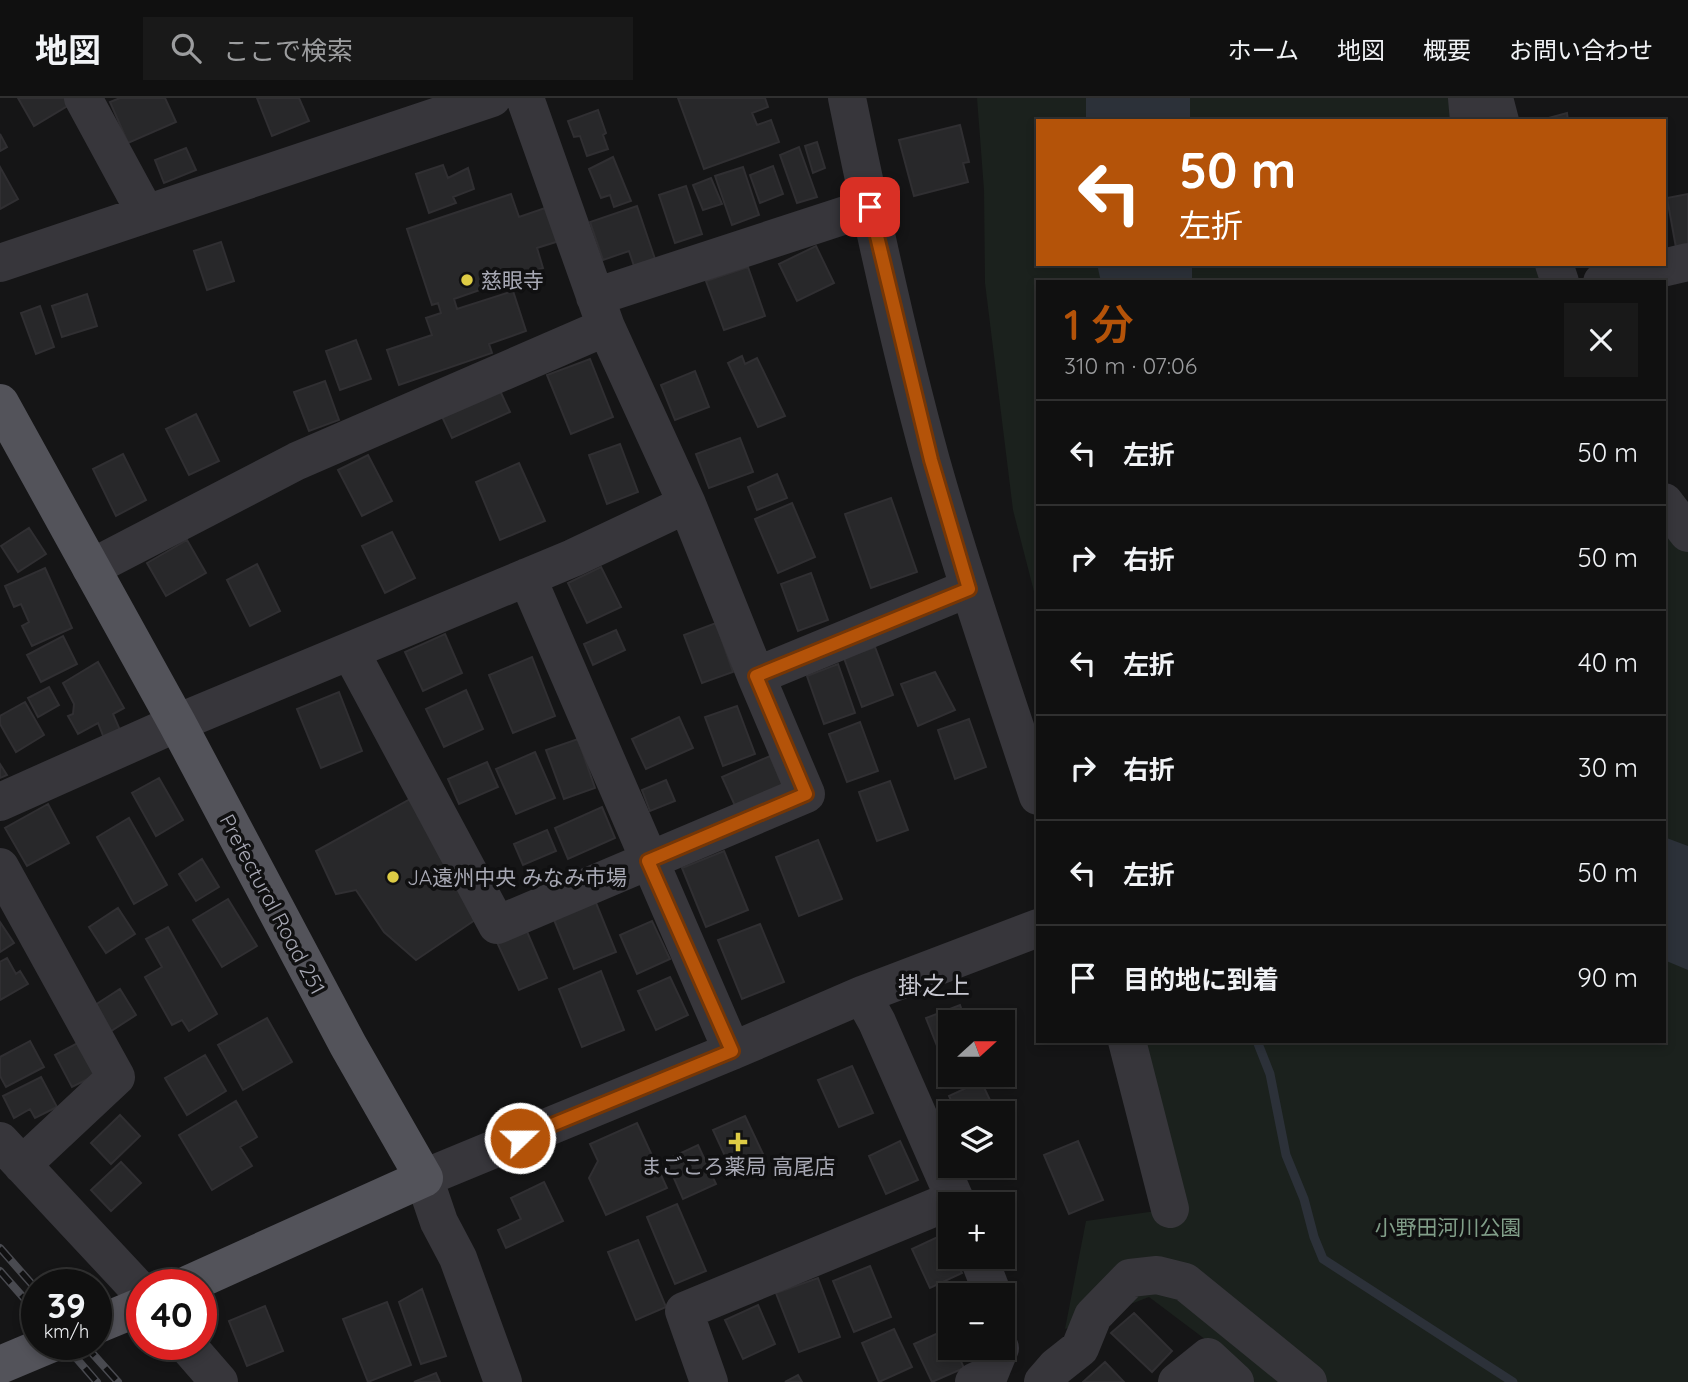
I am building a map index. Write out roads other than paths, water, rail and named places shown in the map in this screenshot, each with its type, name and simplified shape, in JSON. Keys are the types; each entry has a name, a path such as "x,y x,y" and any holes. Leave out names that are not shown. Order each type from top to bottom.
{"main road":[{"name":"Prefectural Road 251","path":"0,403 177,723 348,1045 424,1178"},
{"path":"217,1271 424,1178"},
{"path":"3,1364 21,1356"}],"street":[{"path":"83,98 146,214"},
{"path":"0,263 146,214 446,105 492,98"},
{"path":"350,651 498,925 806,794 687,504 600,312 524,98"},
{"path":"847,98 870,207 931,460 969,589 1036,790"},
{"path":"1467,98 1469,119"},
{"path":"1494,98 1499,119"},
{"path":"91,568 297,461 600,312 870,207"},
{"path":"1611,280 1688,262"},
{"path":"0,802 177,723 527,577 687,504"},
{"path":"1666,505 1688,533"},
{"path":"527,577 732,1051"},
{"path":"756,676 969,589"},
{"path":"0,866 116,1077 11,1153 126,1308"},
{"path":"503,1382 458,1258 439,1222 424,1178 862,995 1036,929"},
{"path":"862,995 877,1022 952,1192"},
{"path":"1128,1043 1170,1209"},
{"path":"709,1382 684,1311 938,1208"},
{"path":"1046,1381 1056,1367 1080,1348 1093,1317 1130,1278 1157,1275 1185,1282 1308,1382"},
{"path":"1177,1382 1208,1357 1236,1382"},
{"path":"200,1360 219,1382"},
{"path":"974,1382 989,1375 995,1360"}],"waterway":[{"path":"1258,1043 1270,1074 1286,1155 1304,1199 1323,1259 1513,1382"}],"railway":[{"path":"0,1248 21,1272"},
{"path":"0,1271 21,1295"},
{"path":"78,1360 97,1382"},
{"path":"98,1360 118,1382"}],"place":[{"name":"慈眼寺","path":"467,280"},
{"name":"JA遠州中央 みなみ市場","path":"393,877"},
{"name":"まごころ薬局 高尾店","path":"738,1142"}],"district":[{"name":"掛之上","path":"934,985"}],"park label":[{"name":"小野田河川公園","path":"1448,1227"}]}
